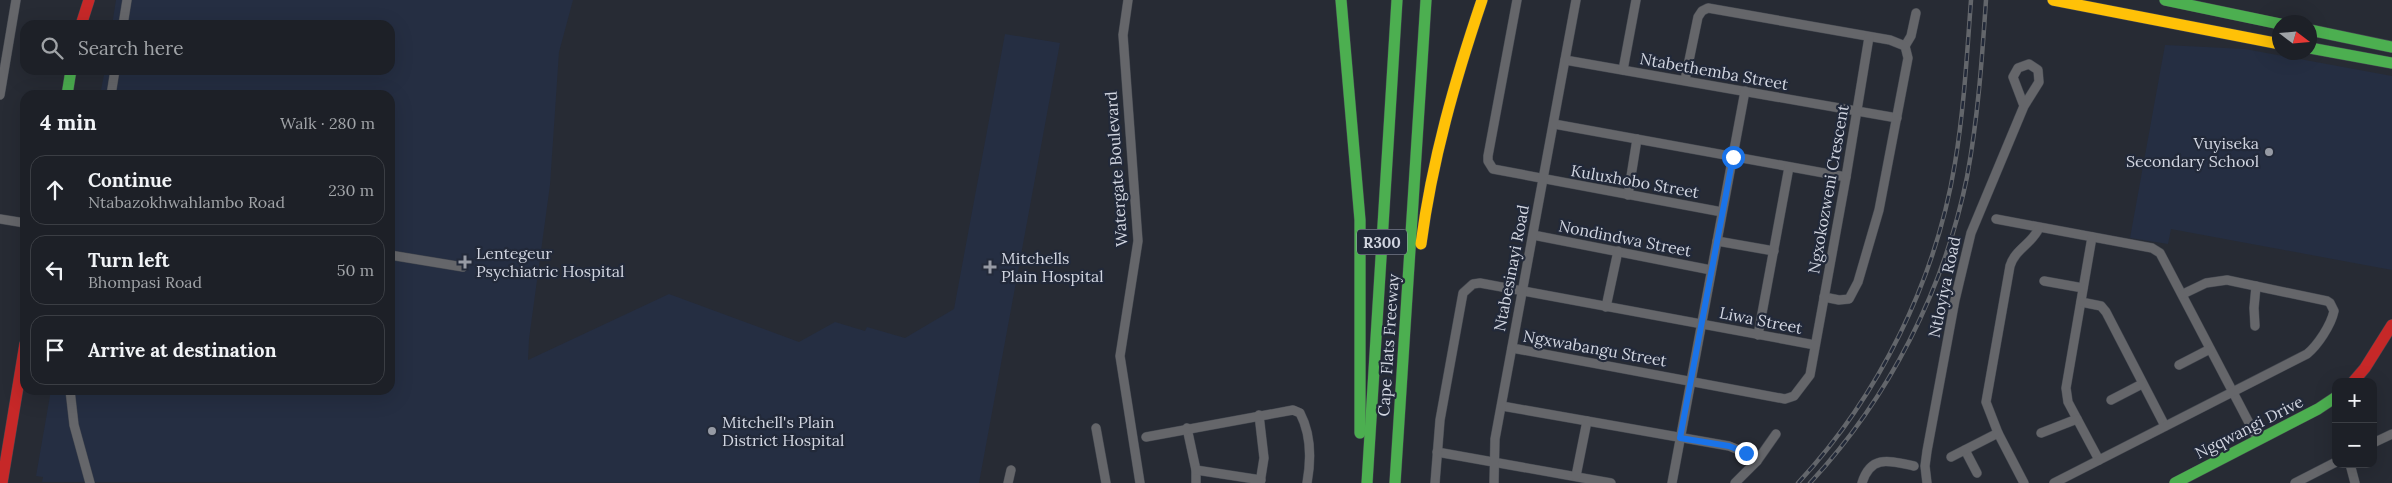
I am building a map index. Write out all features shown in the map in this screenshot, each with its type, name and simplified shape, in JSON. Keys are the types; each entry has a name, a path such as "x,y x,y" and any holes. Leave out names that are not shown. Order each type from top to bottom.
{"main road":[{"path":"78,20 81,0"},
{"path":"83,20 89,0"},
{"path":"1341,0 1360,235 1359,483"},
{"name":"Cape Flats Freeway","path":"1367,483 1397,0"},
{"name":"Cape Flats Freeway","path":"1395,483 1426,0"},
{"path":"1405,342 1413,315 1423,230 1435,153 1481,0"},
{"path":"2054,0 2272,43"},
{"path":"2166,0 2272,22"},
{"path":"2317,31 2392,47"},
{"path":"2317,49 2392,63"},
{"path":"68,90 70,75"},
{"path":"2356,378 2365,368 2392,325"},
{"path":"2,483 20,374"},
{"name":"Ngqwangi Drive","path":"2175,483 2332,399"}],"street":[{"path":"0,95 16,0"},
{"path":"124,20 127,0"},
{"name":"Watergate Boulevard","path":"1128,0 1123,35 1138,241 1120,356 1140,483"},
{"name":"Kuluxhobo Street","path":"1517,0 1488,161 1493,169 1722,212"},
{"name":"Ntabesinayi Road","path":"1494,483 1494,462 1502,406 1576,0"},
{"path":"1623,70 1636,0"},
{"path":"1685,80 1698,17 1702,11 1708,8 1869,38 1890,40 1904,46 1908,58 1879,210 1858,282 1848,299 1839,300 1824,297"},
{"path":"1904,46 1911,36 1916,13"},
{"name":"Ngxokozweni Crescent","path":"1815,345 1869,38"},
{"name":"Ntabethemba Street","path":"1566,60 1896,118"},
{"path":"112,90 114,75"},
{"path":"1672,483 1745,91"},
{"name":"Ntloyiya Road","path":"1927,483 1925,466 1927,450 1955,300 1971,233 2024,106"},
{"path":"1554,124 1846,177"},
{"path":"1628,195 1637,139"},
{"path":"1758,335 1789,167"},
{"path":"0,219 20,222"},
{"path":"1996,219 2157,250 2163,256 2258,440"},
{"path":"2024,483 1998,433 1986,402 2010,266 2016,253 2032,241 2039,228"},
{"name":"Nondindwa Street","path":"1533,235 1711,270"},
{"path":"2092,237 2066,388 2068,402 2099,460"},
{"path":"1717,241 1774,251"},
{"path":"1606,307 1618,251"},
{"path":"395,256 464,267"},
{"path":"2054,483 2307,354 2313,349 2333,316 2333,307 2326,301 2227,280 2214,281 2183,294"},
{"path":"2044,281 2083,288"},
{"name":"Liwa Street","path":"1437,452 1440,420 1464,290 1472,284 1480,283 1815,345"},
{"path":"2255,326 2256,286"},
{"path":"2081,302 2104,309 2165,426"},
{"name":"Ngxwabangu Street","path":"1512,348 1785,399 1790,398 1810,375 1815,345"},
{"path":"2179,365 2210,349"},
{"path":"2111,400 2142,384"},
{"path":"71,395 74,425 90,483"},
{"path":"1502,406 1739,449 1757,461"},
{"path":"1146,437 1288,410 1300,413 1310,453 1306,483"},
{"path":"1196,470 1261,482 1264,458 1259,415"},
{"path":"2041,433 2076,418"},
{"path":"1576,476 1586,421"},
{"path":"1096,428 1106,483"},
{"path":"1187,428 1196,470 1196,483"},
{"path":"1951,457 1998,433"},
{"path":"1735,483 1757,461 1776,434"},
{"path":"2377,441 2392,434"},
{"path":"1965,450 1977,473"},
{"path":"1435,483 1437,452 1611,483"},
{"path":"1862,483 1867,471 1880,462 1889,461 1914,466"},
{"path":"2295,483 2332,464"},
{"path":"2351,468 2355,483"},
{"path":"1008,483 1011,470"}],"shaded area":[{"path":"116,0 573,0 559,52 550,185 529,339 528,360 669,294 799,342 835,322 865,331 867,327 905,338 954,309 1005,34 1060,43 979,483 42,482 43,477 36,476 50,395 395,395 395,90 101,90 104,75 395,75 395,20 113,20"},
{"name":"Vuyiseka Secondary School","path":"2165,45 2245,49 2272,54 2272,60 2305,60 2392,76 2392,270 2171,229 2168,244 2130,238"}],"railway":[{"path":"1798,483 1854,413 1878,374 1900,334 1934,250 1946,207 1958,143 1971,0"},
{"path":"1810,483 1865,415 1888,379 1910,340 1944,261 1957,219 1971,155 1979,89 1986,0"}],"traffic: fast":[{"path":"1341,0 1360,220 1360,433"},
{"path":"1367,483 1397,0"},
{"path":"1395,483 1426,0"},
{"path":"2165,0 2272,22"},
{"path":"2317,31 2392,47"},
{"path":"2317,49 2392,63"},
{"path":"68,90 70,75"},
{"path":"2175,483 2318,409 2332,400"}],"traffic: slow":[{"path":"1421,244 1431,182 1445,120 1482,0"},
{"path":"2053,0 2272,42"}],"traffic: jam":[{"path":"83,20 89,0"},
{"path":"2356,378 2365,368 2392,325"},
{"path":"2,483 20,374"}],"place":[{"name":"Vuyiseka Secondary School","path":"2269,152"},
{"name":"Lentegeur Psychiatric Hospital","path":"465,262"},
{"name":"Mitchells Plain Hospital","path":"990,267"},
{"name":"Mitchell's Plain District Hospital","path":"712,431"}],"route":[{"path":"1733,157 1680,438 1729,446 1746,453"}]}
